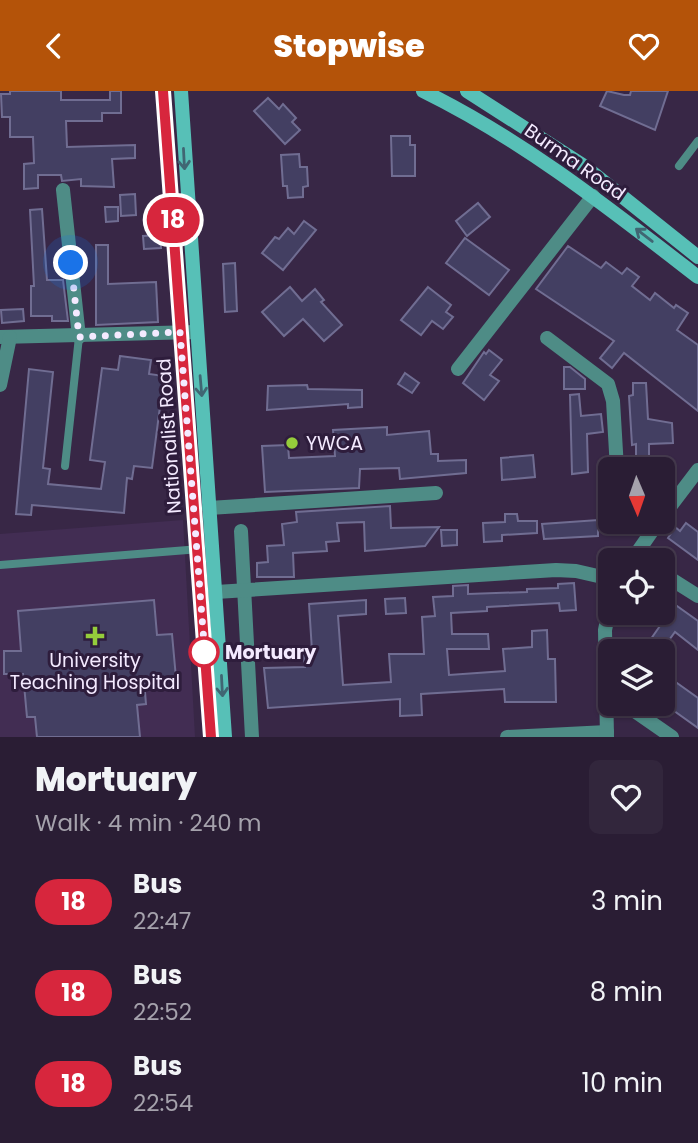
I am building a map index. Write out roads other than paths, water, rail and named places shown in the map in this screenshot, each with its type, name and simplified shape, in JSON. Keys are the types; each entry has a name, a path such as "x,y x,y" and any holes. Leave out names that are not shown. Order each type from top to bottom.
{"main road":[{"name":"Nationalist Road","path":"163,91 211,737"},
{"name":"Nationalist Road","path":"181,91 225,737"},
{"name":"Burma Road","path":"423,91 478,118 593,196 698,277"},
{"name":"Burma Road","path":"467,91 584,166 698,257"}],"street":[{"path":"63,190 79,337"},
{"path":"458,369 593,196"},
{"path":"0,386 5,337 196,332"},
{"path":"547,338 608,384 613,401 616,457"},
{"path":"676,499 698,470"},
{"path":"209,508 436,493"},
{"path":"241,531 253,737"},
{"path":"216,592 556,571 598,577"},
{"path":"675,582 698,596"},
{"path":"507,737 607,734 607,716"},
{"path":"642,716 672,737"}],"lane":[{"path":"679,166 698,141"},
{"path":"65,466 79,337"},
{"path":"0,565 213,548"}],"place":[{"name":"YWCA","path":"292,443"},
{"name":"University Teaching Hospital","path":"95,636"},
{"name":"Mortuary","path":"204,652"}]}
